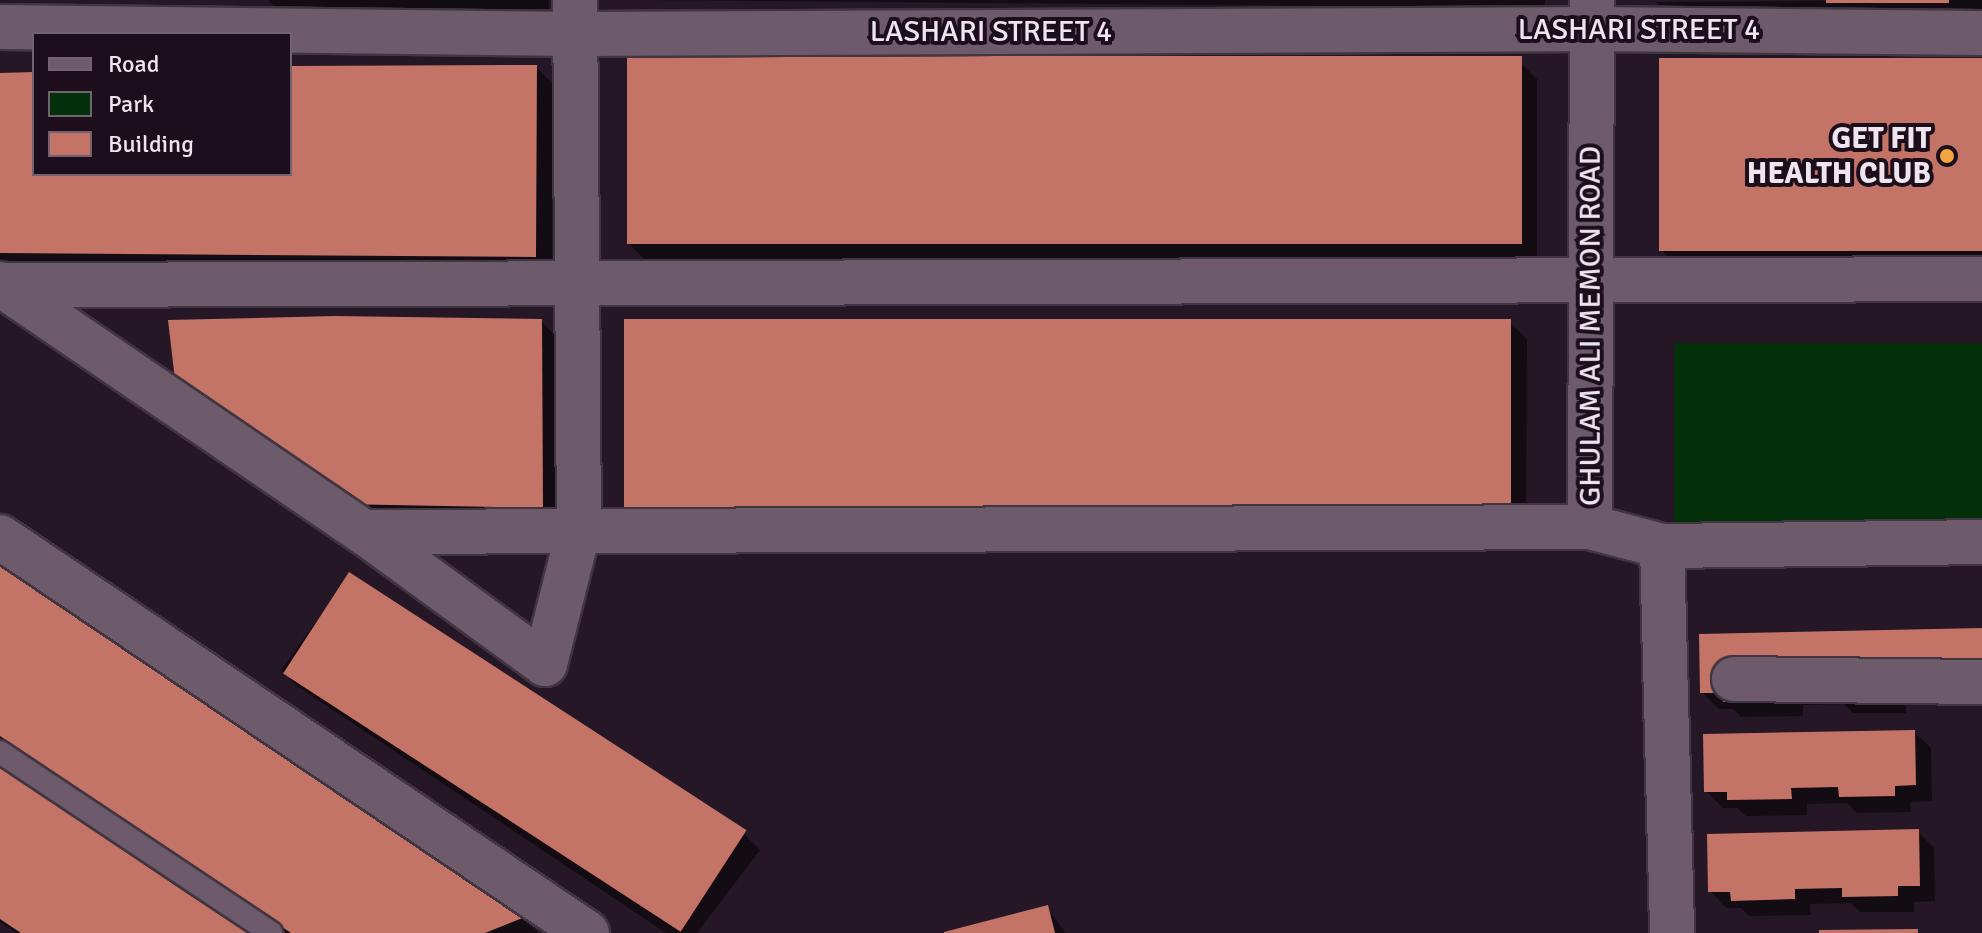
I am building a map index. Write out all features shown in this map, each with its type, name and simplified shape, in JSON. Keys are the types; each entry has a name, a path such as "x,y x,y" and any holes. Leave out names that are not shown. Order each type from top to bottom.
{"street":[{"name":"LASHARI STREET 4","path":"0,27 575,17 1592,14 1982,33"},
{"name":"GHULAM ALI MEMON ROAD","path":"1592,14 1590,527 1662,546 1982,542"},
{"path":"1,285 364,532 545,664 579,529 575,17"},
{"path":"1,285 1982,279"},
{"path":"364,532 1590,527"},
{"path":"0,537 587,933"},
{"path":"1662,546 1672,933"},
{"path":"1734,679 1982,682"}],"lane":[{"path":"0,752 271,933"}],"green space":[{"path":"1674,343 1982,343 1982,522 1674,522"}],"building":[{"path":"1826,0 1949,0 1949,3 1826,3"},
{"path":"627,56 1522,56 1522,244 627,244"},
{"path":"1659,58 1982,58 1982,251 1659,251"},
{"path":"537,65 536,257 0,253 0,73 32,72 32,176 292,176 292,66"},
{"path":"335,316 542,319 543,508 338,504 175,380 168,320"},
{"path":"624,319 1511,319 1511,510 624,510"},
{"path":"0,564 525,917 485,933 291,933 0,736"},
{"path":"349,572 747,830 681,932 283,673"},
{"path":"1982,628 1982,687 1723,702 1723,693 1700,693 1699,634"},
{"path":"1915,730 1916,785 1895,786 1895,796 1839,797 1838,787 1791,788 1792,799 1727,800 1727,792 1704,792 1703,734"},
{"path":"0,766 248,933 21,933 0,919"},
{"path":"1919,829 1920,886 1898,886 1898,896 1842,897 1842,888 1795,889 1795,899 1731,901 1730,892 1708,892 1707,834"},
{"path":"1048,905 1055,933 944,933 944,932"},
{"path":"1918,929 1918,933 1819,933 1819,930"}],"place":[{"name":"GET FIT HEALTH CLUB","path":"1947,156"}]}
